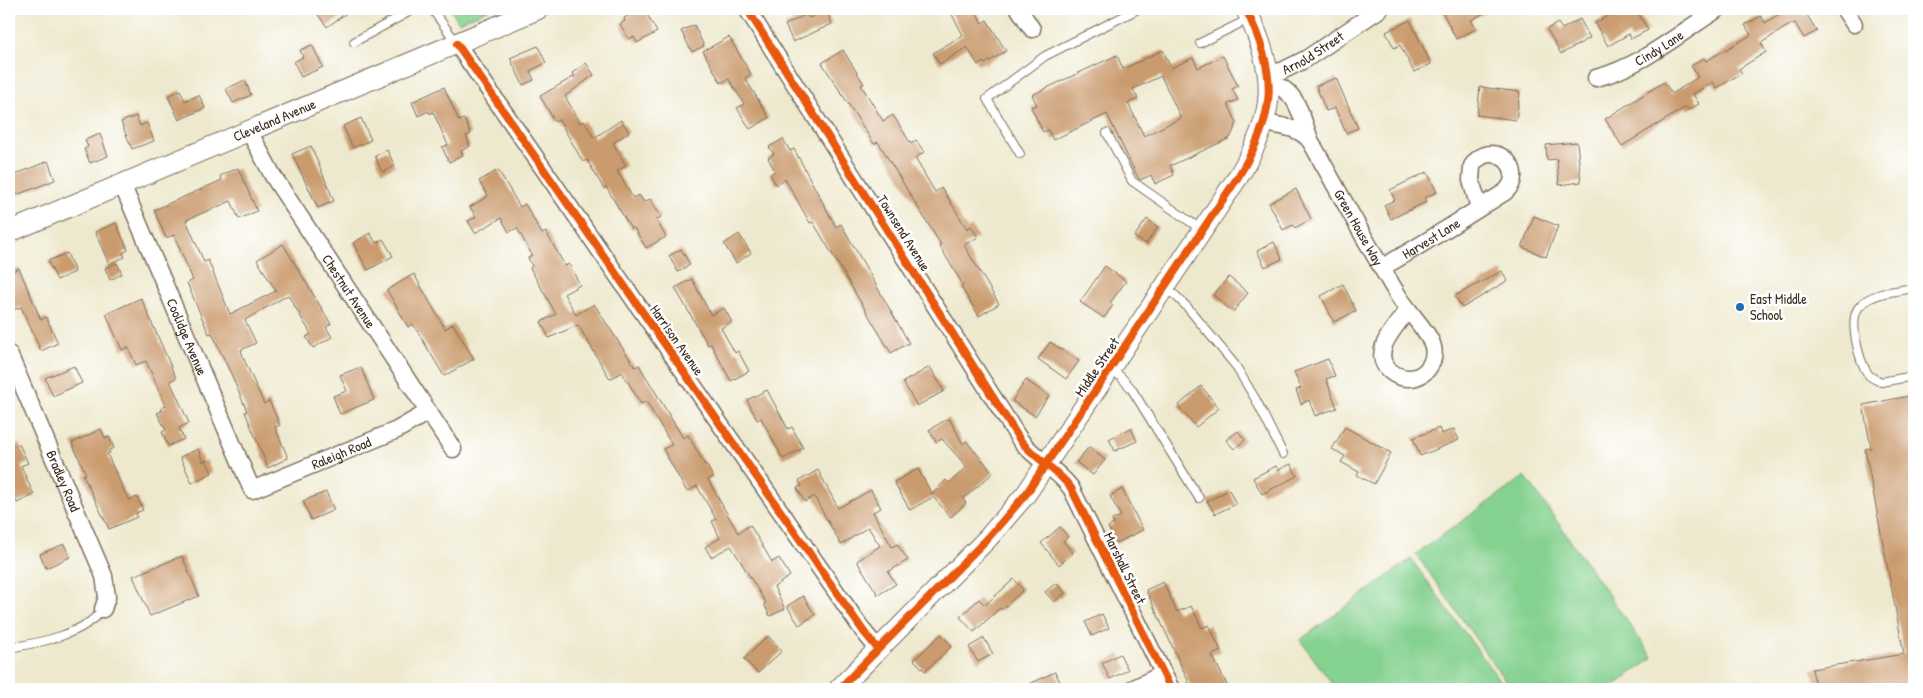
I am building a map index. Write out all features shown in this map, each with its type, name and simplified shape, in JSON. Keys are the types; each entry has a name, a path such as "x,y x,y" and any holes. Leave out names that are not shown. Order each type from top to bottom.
{"street":[{"name":"Cleveland Avenue","path":"9,232 538,9"},
{"name":"Townsend Avenue","path":"747,9 1020,440 1046,464"},
{"path":"1019,9 1032,30"},
{"name":"Arnold Street","path":"1269,79 1306,59 1380,9"},
{"name":"Cindy Lane","path":"1596,78 1633,64 1718,9"},
{"path":"1844,9 1854,24"},
{"name":"Middle Street","path":"839,689 988,538 1026,494 1203,231 1252,154 1264,123 1269,79 1262,45 1249,14"},
{"name":"Harrison Avenue","path":"457,44 864,632 878,649"},
{"name":"Green House Way","path":"1269,79 1290,94 1301,112 1311,142 1408,310"},
{"path":"1264,123 1298,131 1308,137 1311,142"},
{"name":"Chestnut Avenue","path":"249,131 273,176 453,449"},
{"name":"Coolidge Avenue","path":"122,184 252,490"},
{"name":"Harvest Lane","path":"1383,267 1421,246 1480,208"},
{"name":"Bradley Road","path":"9,354 104,576 107,597 103,610"},
{"name":"Raleigh Road","path":"252,490 397,430 428,412"},
{"name":"Marshall Street","path":"1046,464 1059,474 1071,488 1171,689"},
{"path":"1132,689 1163,674"}],"lane":[{"path":"354,42 414,9"},
{"path":"432,9 457,44"},
{"path":"1020,154 986,98 1045,56 1138,9"},
{"path":"1200,43 1249,14"},
{"path":"1107,133 1132,182 1203,231"},
{"path":"1165,288 1188,308 1235,364 1256,400 1283,454"},
{"path":"1914,288 1884,294 1868,300 1858,307 1854,319 1861,361 1869,375 1881,382 1914,376"},
{"path":"1110,369 1131,388 1199,498"},
{"path":"9,648 42,642 77,629 93,620 103,610"}],"green space":[{"path":"450,9 490,9 459,22"},
{"path":"1525,476 1653,658 1609,689 1511,689 1416,554"},
{"path":"1411,559 1506,689 1336,689 1300,640"}],"building":[{"path":"314,9 352,9 327,27"},
{"path":"640,9 644,9 657,32 637,43 634,37 629,39 620,24 625,21 624,18"},
{"path":"949,9 975,9 982,23 987,20 1006,51 985,64 984,62 978,65 967,47 940,64 933,53 963,35"},
{"path":"1441,9 1492,9 1471,20 1476,29 1456,39"},
{"path":"1621,9 1636,9 1648,30 1631,39 1629,34 1608,46 1595,23"},
{"path":"1787,9 1803,9 1817,31 1804,38 1795,23 1791,24 1761,43 1766,52 1739,69 1742,73 1717,88 1713,82 1693,94 1699,104 1688,110 1686,107 1622,146 1605,119 1664,82 1672,94 1698,77 1691,66 1704,58 1706,61 1751,35 1745,25 1761,16 1765,23"},
{"path":"826,10 832,24 793,42 785,25 807,14 809,18"},
{"path":"1580,19 1590,38 1561,54 1547,29 1558,23 1562,29"},
{"path":"1410,20 1431,64 1414,72 1400,45 1394,48 1386,32"},
{"path":"694,25 704,46 692,52 681,31"},
{"path":"729,37 751,74 745,78 769,118 750,129 737,108 744,104 729,79 721,83 703,51"},
{"path":"312,45 323,67 301,77 294,62 303,57 300,50"},
{"path":"538,46 546,63 530,71 534,80 523,85 510,58"},
{"path":"843,50 864,84 861,85 883,121 893,115 911,144 916,140 924,152 915,158 935,192 942,188 967,229 971,226 978,237 964,245 999,304 979,316 961,287 963,285 939,245 941,245 878,142 874,144 822,63"},
{"path":"1163,50 1171,68 1193,58 1198,68 1223,56 1238,86 1232,89 1238,100 1228,104 1237,123 1230,138 1170,166 1174,175 1155,184 1151,175 1140,180 1138,178 1107,114 1053,140 1048,130 1043,132 1031,107 1037,105 1032,95 1117,55 1123,69","holes":["1161,76 1181,118 1144,136 1128,103 1138,99 1133,89"]},
{"path":"586,63 594,75 565,96 580,123 584,121 594,138 621,120 629,132 613,143 626,166 617,171 633,198 639,195 644,202 650,199 661,217 656,220 666,237 646,248 634,228 631,229 606,187 604,189 587,160 583,162 559,120 555,122 540,96 575,76 572,73"},
{"path":"1336,78 1358,128 1346,133 1335,108 1326,111 1316,86"},
{"path":"245,80 251,95 233,103 226,89"},
{"path":"444,87 459,121 464,119 471,134 466,136 470,146 461,151 463,155 449,162 442,147 448,145 433,112 430,114 429,111 418,116 412,102"},
{"path":"1480,87 1520,92 1516,120 1477,115"},
{"path":"180,90 185,101 199,95 205,108 179,120 168,96"},
{"path":"136,116 140,126 147,123 154,141 132,149 121,122"},
{"path":"361,118 371,140 353,148 343,126"},
{"path":"100,134 108,156 90,163 84,149 88,147 85,140"},
{"path":"783,139 790,151 794,149 836,227 841,224 909,343 891,353 813,222 810,223 785,179 776,185 770,174 775,171 768,158 774,154 769,147"},
{"path":"1577,142 1581,182 1559,185 1557,159 1547,160 1546,145"},
{"path":"311,146 334,201 318,208 292,154"},
{"path":"387,150 395,166 382,172 375,156"},
{"path":"48,161 55,180 9,198 9,177"},
{"path":"238,168 257,211 239,219 231,201 186,220 204,262 208,260 230,314 276,291 257,260 283,244 331,324 326,327 332,337 313,348 306,337 311,334 288,295 245,320 256,343 241,350 243,357 264,404 269,401 280,425 275,427 288,458 268,468 231,374 212,333 209,334 187,283 193,280 174,235 166,238 154,210 222,180 220,176"},
{"path":"498,170 520,207 525,204 542,234 546,232 565,266 569,264 580,285 564,294 576,315 594,304 635,367 639,365 683,438 688,435 713,477 708,480 738,533 750,525 772,562 779,558 790,576 774,587 785,609 770,616 764,604 766,603 731,546 711,557 705,547 720,538 712,521 716,519 697,486 687,492 663,449 672,445 646,401 641,404 622,372 610,379 578,325 549,338 541,322 556,314 530,268 532,266 528,258 532,255 517,228 509,232 501,218 475,233 468,221 476,217 470,207 488,196 479,181"},
{"path":"1427,172 1437,192 1424,198 1426,202 1391,219 1384,205 1395,200 1390,190"},
{"path":"1296,189 1311,219 1295,228 1293,225 1283,230 1269,203"},
{"path":"1534,216 1558,226 1546,257 1522,247"},
{"path":"1147,219 1158,227 1146,244 1134,237"},
{"path":"116,223 128,250 123,253 125,257 109,264 95,232"},
{"path":"370,233 376,243 383,239 393,256 368,270 353,243"},
{"path":"739,234 751,253 736,263 724,244"},
{"path":"1274,242 1282,259 1265,267 1257,251"},
{"path":"681,249 690,265 678,272 669,256"},
{"path":"67,253 75,272 57,280 48,261"},
{"path":"117,263 122,274 110,280 105,268"},
{"path":"1105,266 1126,281 1110,303 1113,305 1104,318 1080,302"},
{"path":"19,268 41,320 46,317 58,343 41,351 21,307 14,310 9,299 9,273"},
{"path":"1502,271 1507,281 1462,308 1455,296"},
{"path":"414,274 445,329 453,324 474,359 444,376 413,324 408,327 387,290"},
{"path":"1229,277 1248,293 1233,312 1213,295"},
{"path":"692,279 711,315 724,308 732,322 721,328 735,353 738,351 749,371 731,381 711,344 708,345 675,288"},
{"path":"1343,284 1356,311 1334,322 1321,296"},
{"path":"141,298 176,378 170,381 189,423 179,428 184,439 168,446 162,432 166,430 157,413 166,406 146,361 136,365 128,347 122,350 106,314"},
{"path":"1050,342 1079,361 1066,379 1038,359"},
{"path":"1328,359 1335,376 1326,379 1337,408 1315,416 1309,400 1301,404 1296,390 1301,388 1294,372"},
{"path":"74,366 82,383 53,396 45,378"},
{"path":"361,367 374,400 340,414 333,396 347,391 340,375"},
{"path":"930,367 944,391 917,406 903,382"},
{"path":"1026,380 1049,396 1035,416 1012,401"},
{"path":"1201,386 1219,408 1196,427 1178,406"},
{"path":"767,390 788,429 792,427 803,448 783,459 761,418 757,420 747,400"},
{"path":"1914,395 1914,689 1816,689 1812,669 1904,654 1865,449 1871,448 1863,405"},
{"path":"949,418 963,444 966,441 993,473 963,499 966,503 951,517 933,497 910,510 894,482 918,469 932,494 946,480 949,483 967,467 942,439 936,442 929,430"},
{"path":"1345,427 1391,453 1374,484 1357,475 1359,472 1341,462 1345,456 1332,449"},
{"path":"1131,428 1137,441 1115,451 1109,439"},
{"path":"1439,428 1441,434 1454,429 1459,440 1420,456 1413,438"},
{"path":"101,429 105,438 109,437 114,448 109,450 110,453 107,454 126,495 130,500 137,497 143,510 136,513 137,517 109,529 83,475 86,474 72,443"},
{"path":"1238,431 1245,440 1234,449 1226,440"},
{"path":"9,439 12,447 19,444 28,463 21,466 34,495 17,503 15,500 9,502"},
{"path":"1089,447 1105,460 1093,475 1076,462"},
{"path":"198,449 203,462 206,460 212,473 192,483 180,457"},
{"path":"1291,464 1297,476 1262,494 1253,478 1276,466 1278,470"},
{"path":"818,470 838,508 871,490 881,508 873,512 892,547 897,544 908,560 888,572 896,584 878,595 857,561 880,546 868,527 841,545 814,496 805,502 797,488 802,486 799,481"},
{"path":"1122,489 1143,530 1116,543 1108,527 1114,524 1112,520 1121,516 1110,496"},
{"path":"1229,490 1236,504 1215,514 1207,501"},
{"path":"326,492 334,510 311,520 303,501"},
{"path":"1060,527 1068,537 1063,541 1073,553 1059,565 1041,543"},
{"path":"64,544 70,557 46,568 40,554"},
{"path":"182,556 199,596 150,616 133,576"},
{"path":"1014,579 1023,590 1002,610 1000,608 974,632 960,617 979,599 985,605"},
{"path":"1163,582 1177,612 1191,606 1202,628 1209,625 1221,651 1212,655 1229,689 1192,689 1146,590"},
{"path":"1056,583 1065,593 1054,602 1045,592"},
{"path":"803,596 815,615 799,625 787,606"},
{"path":"1102,614 1109,628 1092,636 1085,622"},
{"path":"941,634 952,646 925,671 914,660"},
{"path":"768,636 782,651 758,673 744,659"},
{"path":"984,638 993,654 978,662 969,647"},
{"path":"1120,654 1128,670 1110,679 1102,663"},
{"path":"1055,672 1064,689 1019,689"}],"cycle path":[{"path":"747,9 1020,440 1071,488 1171,689"},
{"path":"839,689 988,538 1026,494 1238,177 1260,133 1269,94 1264,55 1246,9"},
{"path":"457,44 864,632 878,649"}],"place":[{"name":"East Middle School","path":"1740,307"}]}
